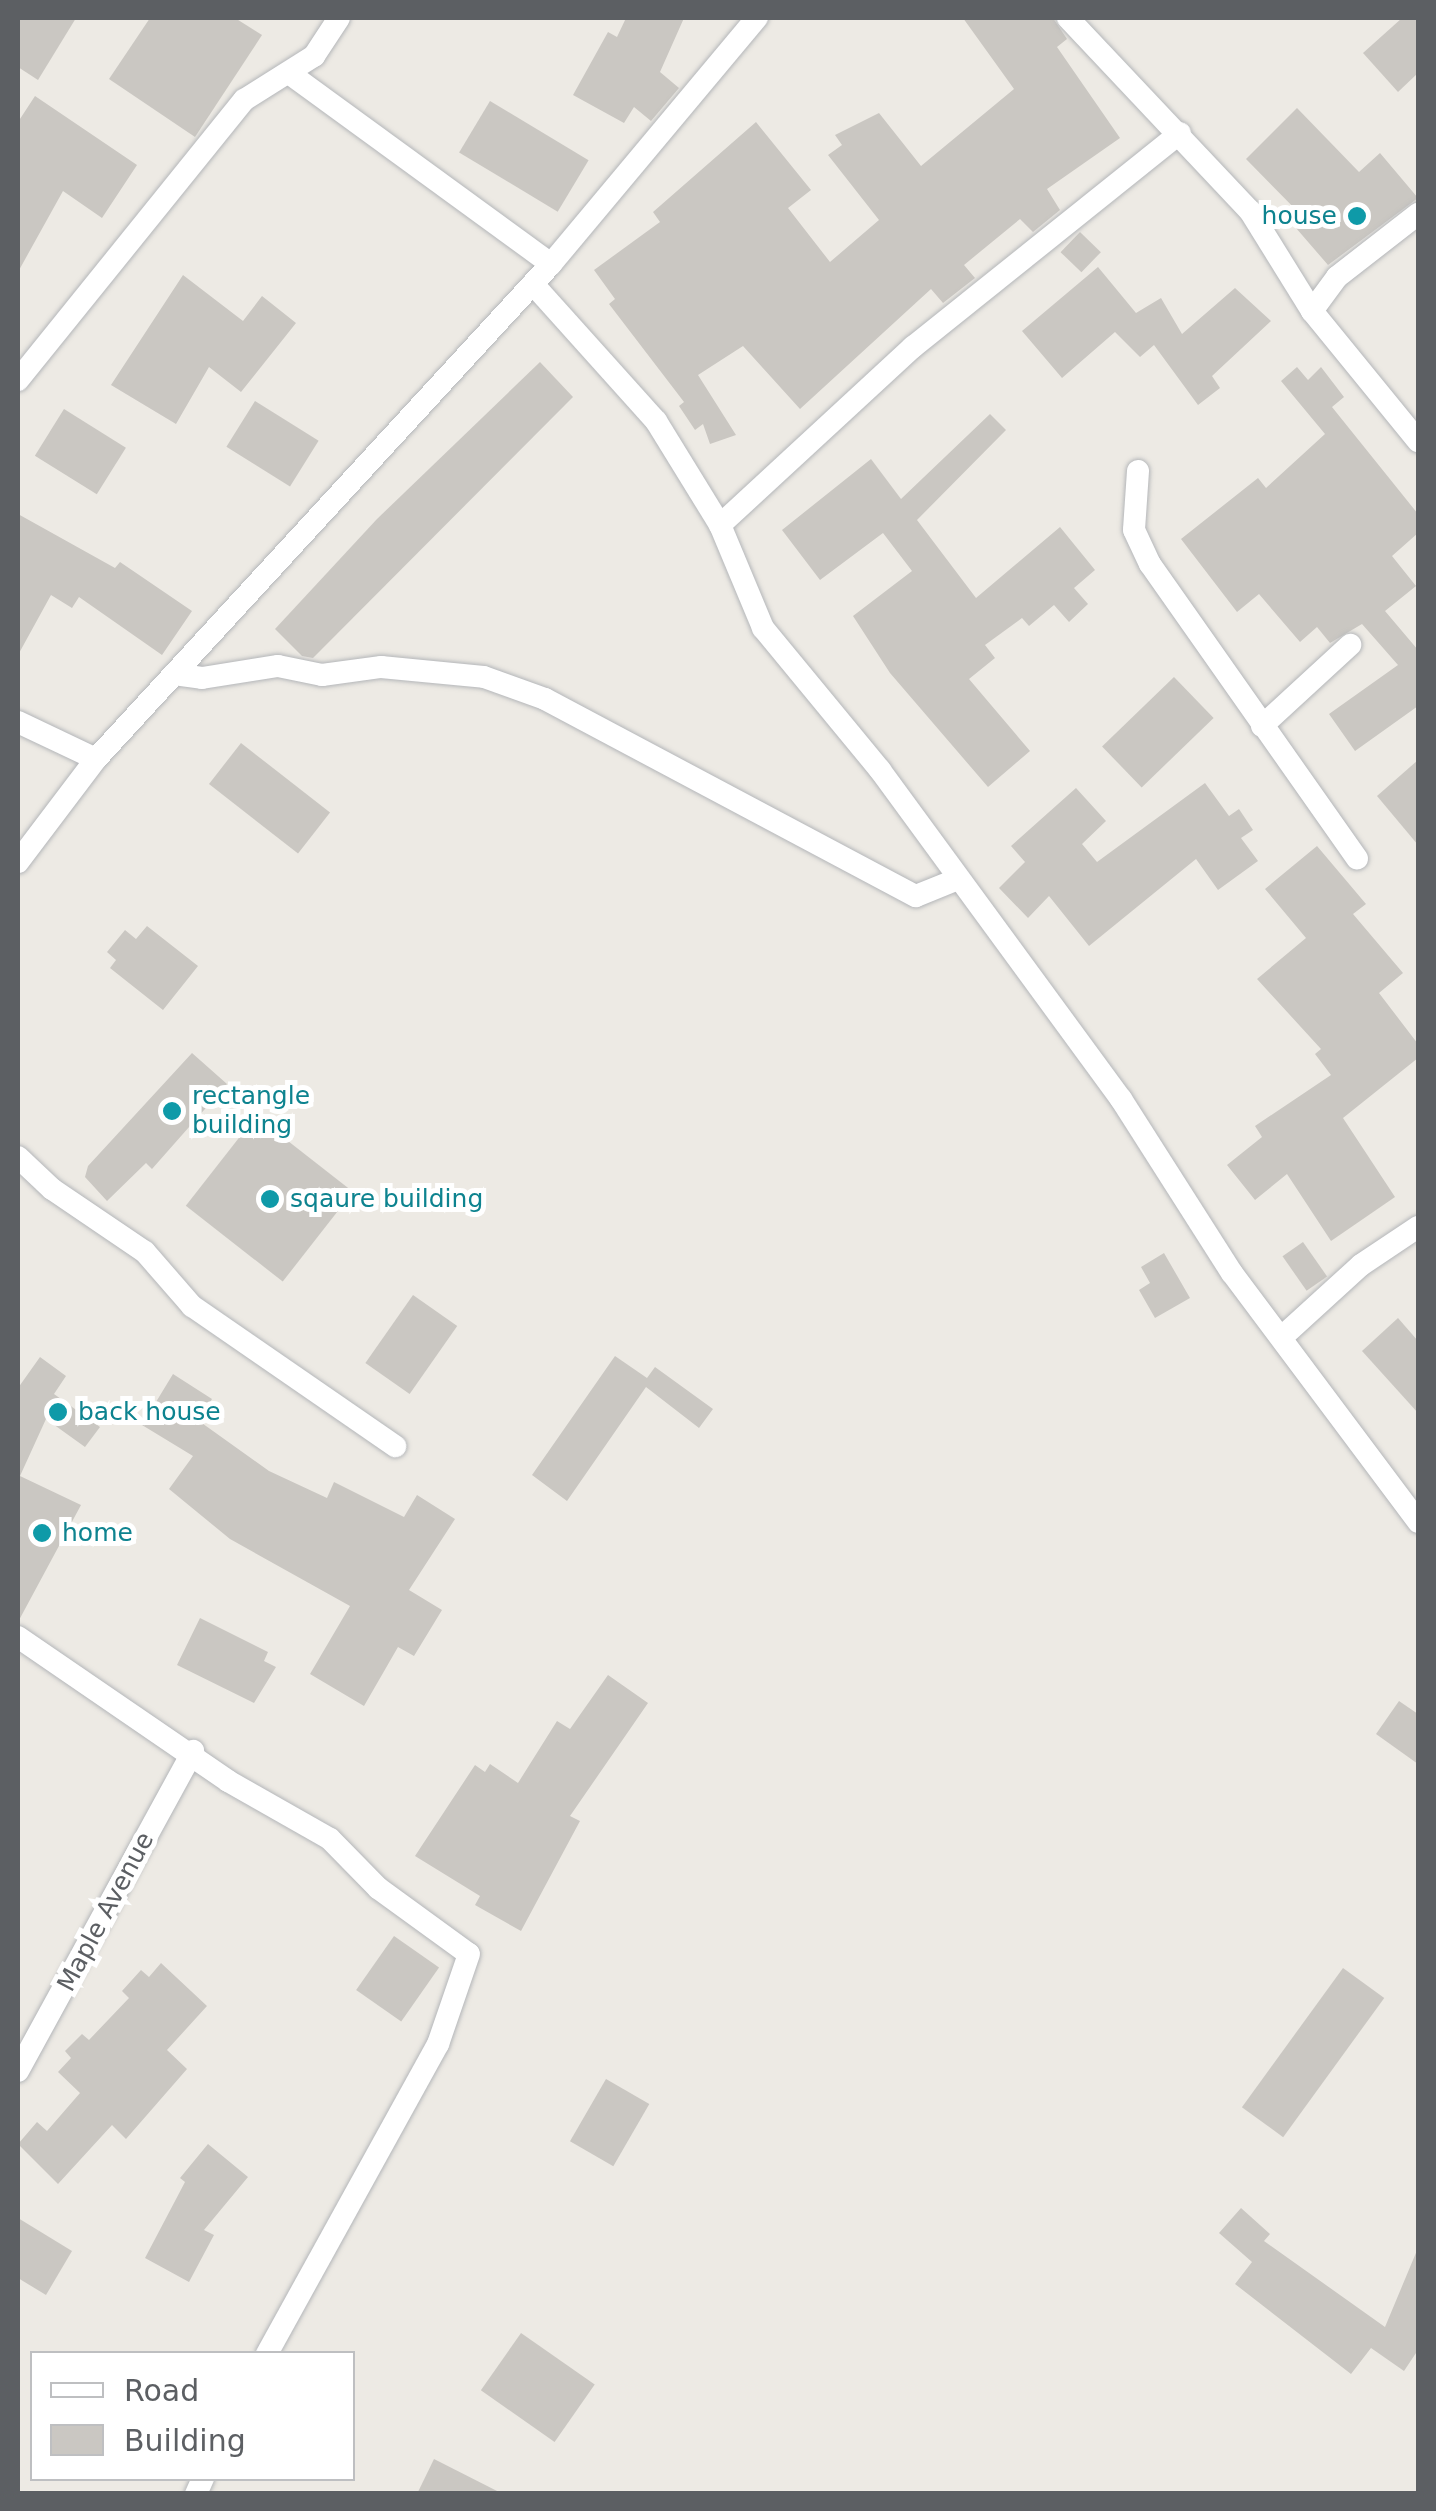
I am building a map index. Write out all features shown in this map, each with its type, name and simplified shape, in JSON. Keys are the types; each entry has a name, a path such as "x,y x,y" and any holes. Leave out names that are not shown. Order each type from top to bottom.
{"street":[{"path":"18,380 244,100 314,56 339,18"},
{"path":"18,862 96,760 551,264 758,18"},
{"path":"1068,18 1180,132 1250,211 1312,311 1418,441"},
{"path":"290,73 551,264"},
{"path":"720,526 913,348 1180,132"},
{"path":"1312,311 1338,277 1418,214"},
{"path":"532,284 618,372 720,526 763,628 880,770 1121,1099 1168,1182 1418,1522"},
{"path":"1138,471 1134,530 1150,564 1358,860"},
{"path":"1262,726 1350,644"},
{"path":"174,674 202,678 278,666 322,675 381,667 484,677 545,699 916,896 958,879"},
{"path":"18,722 96,760"},
{"path":"18,1156 52,1189 145,1252 192,1306 395,1446"},
{"path":"1282,1337 1361,1266 1418,1227"},
{"path":"18,1637 193,1752 228,1781 330,1838 378,1888 469,1954 438,2044 269,2351"},
{"name":"Maple Avenue","path":"18,2071 193,1752"}],"building":[{"path":"18,18 76,18 38,80 18,67"},
{"path":"150,18 235,18 262,35 195,137 109,79"},
{"path":"626,18 684,18 660,72 679,88 651,121 634,107 624,123 573,95 608,32 617,37"},
{"path":"963,18 1053,18 1067,39 1057,47 1120,138 1047,189 1060,210 1033,232 1020,219 964,265 975,278 943,303 931,289 800,409 743,346 698,375 736,435 710,444 703,424 695,430 679,406 684,402 609,304 615,299 594,270 660,222 653,212 756,122 811,190 788,208 830,262 879,220 828,155 842,145 835,135 879,113 921,166 1014,89"},
{"path":"1402,18 1418,18 1418,73 1398,92 1363,53"},
{"path":"35,96 137,165 102,218 63,191 18,272 18,122"},
{"path":"490,101 589,160 558,212 459,152"},
{"path":"1297,108 1359,172 1380,153 1418,198 1328,265 1296,228 1305,219 1246,159"},
{"path":"1080,232 1101,252 1081,272 1061,252"},
{"path":"1098,267 1136,313 1161,298 1182,334 1235,288 1271,321 1212,376 1220,388 1198,405 1154,345 1140,357 1115,332 1062,378 1022,331"},
{"path":"183,275 243,321 262,296 296,323 241,392 209,367 176,424 111,385"},
{"path":"540,362 573,397 313,658 302,656 275,629 377,519"},
{"path":"1297,367 1308,380 1321,367 1344,397 1332,407 1418,514 1418,533 1392,556 1416,586 1385,611 1418,650 1418,706 1355,751 1329,714 1398,665 1362,624 1330,643 1317,627 1300,642 1259,594 1237,612 1181,539 1258,478 1266,488 1325,434 1281,381"},
{"path":"255,401 319,441 290,487 226,447"},
{"path":"64,409 126,448 97,494 35,456"},
{"path":"990,414 1006,430 917,520 976,598 1060,527 1095,570 1074,588 1088,604 1069,622 1054,605 1029,626 1022,618 985,645 995,658 969,679 1030,751 988,787 890,673 853,616 912,571 883,533 820,580 782,530 871,459 901,499"},
{"path":"18,514 115,568 120,562 192,611 162,655 79,597 72,608 51,595 18,655"},
{"path":"1174,677 1214,718 1142,787 1102,746"},
{"path":"241,743 330,813 298,854 209,784"},
{"path":"1418,760 1418,845 1377,796"},
{"path":"1205,783 1229,816 1239,809 1253,830 1241,838 1258,861 1218,890 1196,859 1089,946 1049,896 1028,918 999,888 1025,862 1011,846 1076,788 1106,821 1082,844 1097,862"},
{"path":"1317,846 1366,904 1353,914 1403,973 1379,993 1418,1044 1418,1058 1343,1118 1395,1197 1331,1241 1287,1174 1255,1200 1227,1165 1262,1137 1255,1126 1331,1075 1315,1054 1321,1049 1257,979 1306,938 1265,889"},
{"path":"147,926 198,966 163,1010 110,968 116,960 107,952 125,930 136,939"},
{"name":"rectangle building","path":"192,1053 227,1084 152,1169 146,1163 107,1201 85,1177 88,1166"},
{"name":"sqaure building","path":"256,1116 353,1192 283,1282 186,1206"},
{"path":"1303,1242 1327,1276 1307,1291 1283,1256"},
{"path":"1164,1253 1190,1298 1155,1318 1139,1290 1150,1283 1141,1267"},
{"path":"413,1295 457,1326 410,1394 365,1363"},
{"path":"1398,1318 1418,1341 1418,1413 1362,1351"},
{"path":"615,1356 647,1378 655,1367 713,1409 699,1428 646,1387 567,1501 532,1475"},
{"path":"40,1357 66,1376 54,1394 100,1427 85,1447 46,1419 20,1476 81,1505 18,1622 18,1388"},
{"path":"173,1374 212,1399 199,1421 269,1471 327,1498 334,1482 404,1517 417,1495 455,1519 409,1590 442,1610 414,1656 398,1647 364,1706 310,1674 350,1606 230,1539 169,1489 193,1456 142,1425"},
{"path":"200,1618 268,1652 264,1661 276,1667 254,1703 177,1665"},
{"path":"608,1675 648,1703 570,1816 580,1821 521,1931 475,1905 480,1896 415,1856 475,1765 485,1772 490,1764 518,1783 557,1721 570,1729"},
{"path":"1399,1701 1418,1714 1418,1764 1376,1734"},
{"path":"394,1936 439,1968 401,2022 356,1990"},
{"path":"161,1963 207,2006 167,2050 187,2069 126,2139 112,2125 58,2184 18,2144 37,2122 47,2131 80,2093 58,2072 71,2058 65,2051 82,2034 89,2040 129,1998 122,1991 141,1970 149,1977"},
{"path":"1343,1968 1384,1998 1283,2137 1242,2107"},
{"path":"606,2079 649,2104 613,2166 570,2141"},
{"path":"208,2144 248,2177 204,2230 214,2235 189,2282 145,2258 185,2182 180,2178"},
{"path":"1241,2208 1270,2234 1264,2241 1385,2327 1418,2248 1418,2350 1404,2371 1371,2348 1351,2374 1235,2284 1252,2262 1219,2233"},
{"path":"18,2218 72,2251 46,2295 18,2278"},
{"path":"521,2333 595,2385 555,2442 481,2390"},
{"path":"434,2459 503,2494 417,2494"}],"place":[{"name":"house","path":"1357,216"},
{"name":"rectangle building","path":"172,1111"},
{"name":"sqaure building","path":"270,1199"},
{"name":"back house","path":"58,1412"},
{"name":"home","path":"42,1533"}]}
